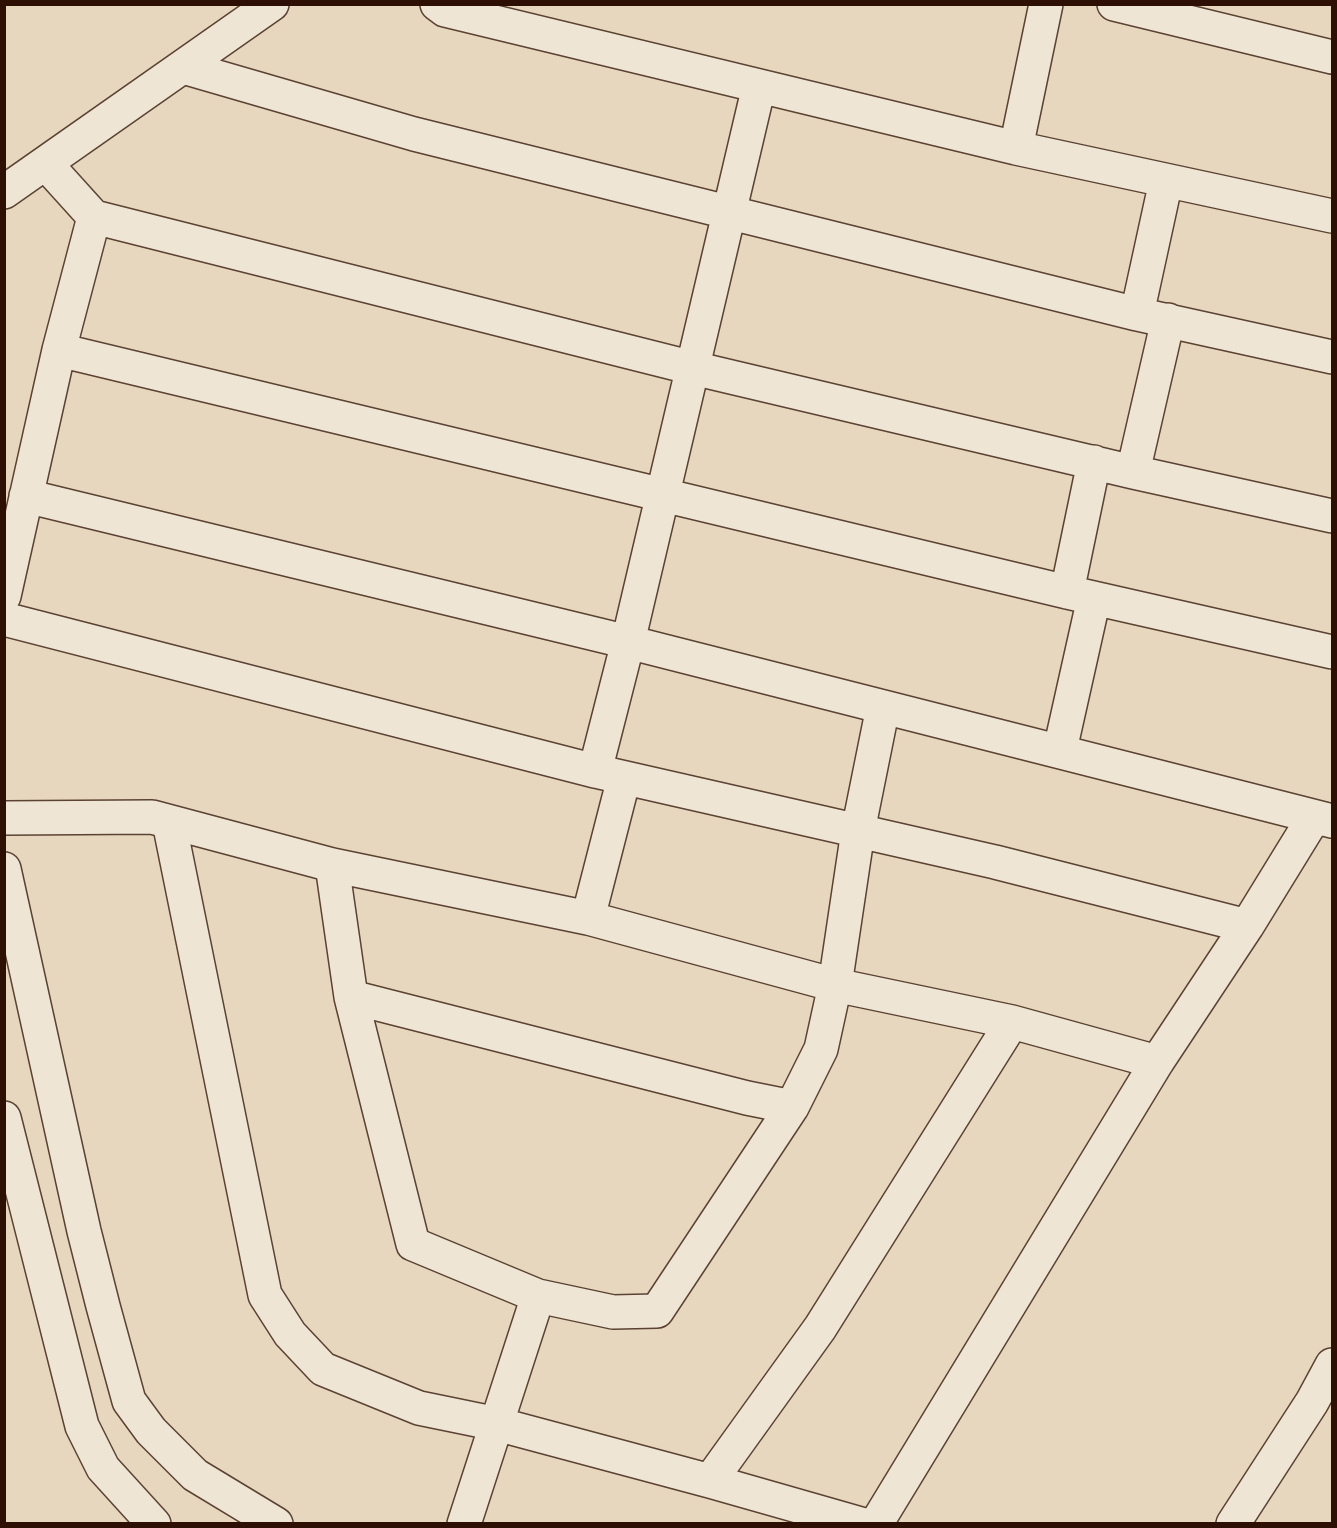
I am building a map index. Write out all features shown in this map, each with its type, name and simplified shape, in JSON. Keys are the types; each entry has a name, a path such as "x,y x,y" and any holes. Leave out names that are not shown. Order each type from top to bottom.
{"street":[{"path":"4,192 47,165 272,4"},
{"path":"437,4 444,10 1016,148 1332,216"},
{"path":"1016,148 1046,4"},
{"path":"1114,4 1332,57"},
{"path":"183,67 414,134 1152,317 1332,357"},
{"path":"588,918 628,642 759,86"},
{"path":"47,165 94,217 693,368 1133,472 1332,516"},
{"path":"1133,472 1166,181"},
{"path":"4,596 59,350 94,217"},
{"path":"59,350 1081,595 1332,652"},
{"path":"1060,750 1081,595 1094,462"},
{"path":"26,496 628,642 1060,750 1323,819 1247,926 1157,1062 876,1524"},
{"path":"4,619 609,775 995,862 1247,926"},
{"path":"332,865 351,997 413,1244 538,1296 613,1312 657,1311 792,1107 821,1048 835,985 858,831 883,707"},
{"path":"4,818 152,817 332,865 588,918 835,985 1012,1022 1157,1062"},
{"path":"170,822 265,1295 290,1335 323,1369 419,1407 497,1424 861,1524"},
{"path":"4,869 84,1231 129,1401 151,1431 195,1475 276,1524"},
{"path":"351,997 747,1098 792,1107"},
{"path":"710,1481 820,1328 1012,1022"},
{"path":"4,1118 82,1426 103,1468 154,1524"},
{"path":"464,1524 538,1296"},
{"path":"1233,1524 1332,1365"}]}
